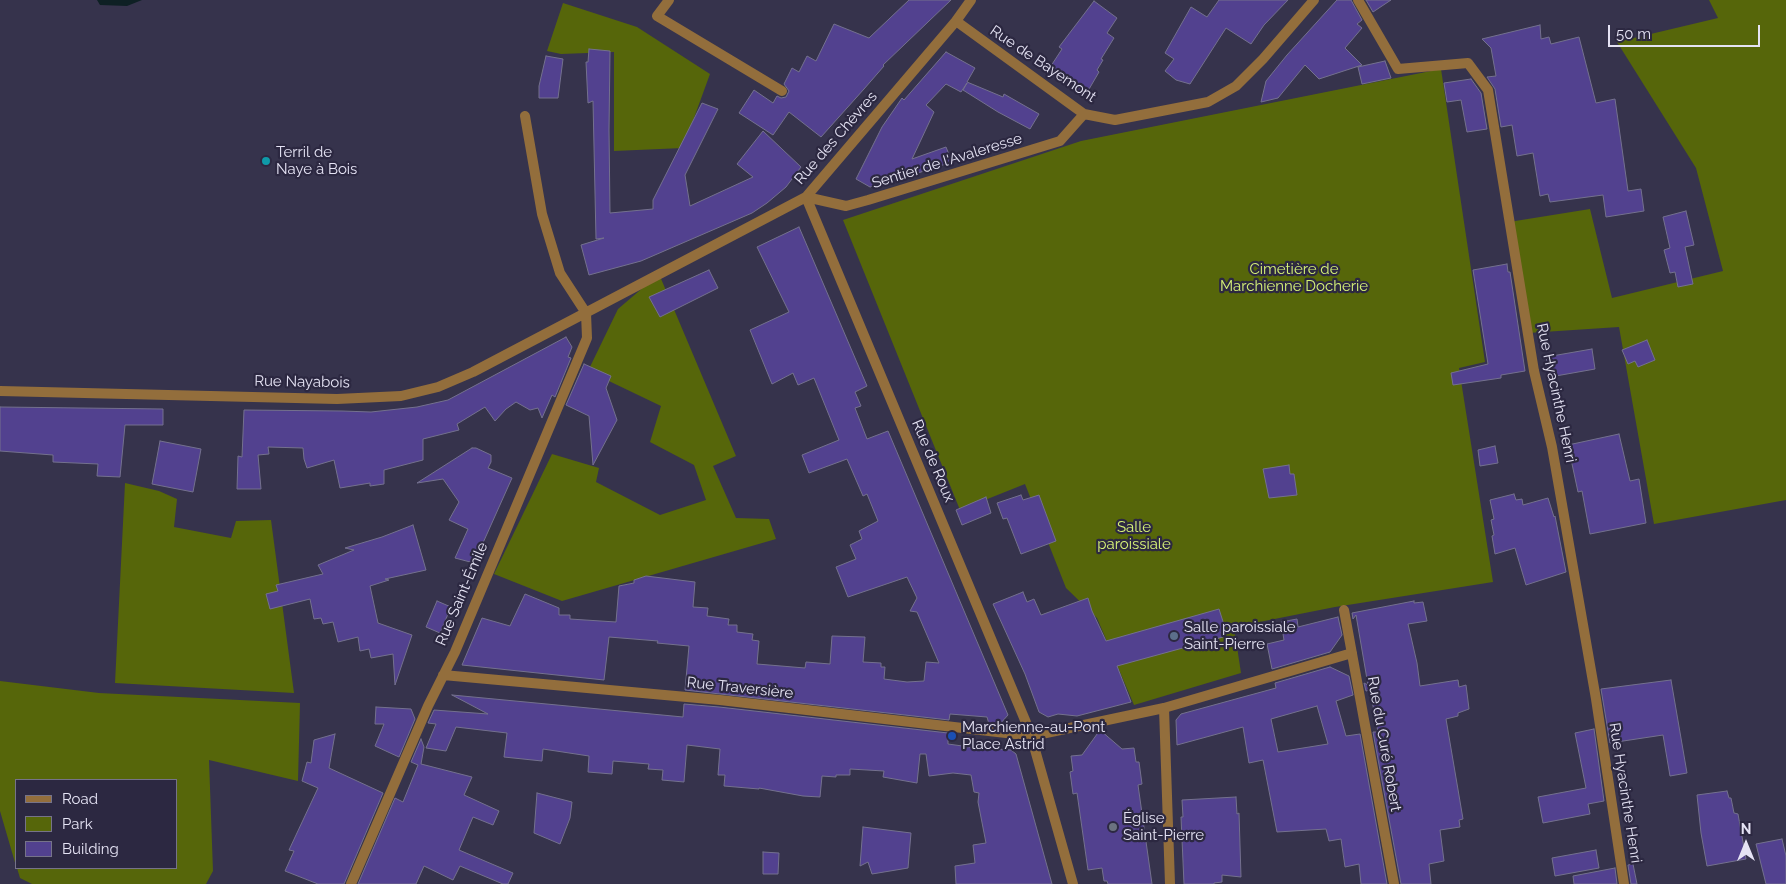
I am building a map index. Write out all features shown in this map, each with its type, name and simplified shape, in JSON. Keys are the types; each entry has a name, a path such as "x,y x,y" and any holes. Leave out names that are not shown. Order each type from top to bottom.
{"street":[{"path":"669,0 657,16 782,91"},
{"name":"Rue des Chèvres","path":"586,313 806,198 956,21 971,0"},
{"name":"Rue de Bayemont","path":"956,21 1084,114 1115,120 1208,102 1236,86 1314,0"},
{"name":"Rue Hyacinthe Henri","path":"1358,0 1398,69 1468,63 1488,90 1534,371 1549,428 1556,465 1624,884"},
{"name":"Sentier de l'Avaleresse","path":"806,198 846,206 887,194 1060,141 1084,114"},
{"path":"525,116 542,214 560,273 586,313"},
{"name":"Rue de Roux","path":"806,198 1032,736 1073,884"},
{"name":"Rue Nayabois","path":"0,391 337,399 401,396 438,386 473,372 586,313"},
{"name":"Rue Saint-Émile","path":"351,884 443,675 455,652 587,338 586,313"},
{"name":"Rue du Curé Robert","path":"1344,610 1394,884"},
{"name":"Rue Traversière","path":"443,675 730,701 1032,736 1164,708 1352,653"},
{"path":"1164,708 1170,884"}],"green space":[{"path":"1709,0 1786,0 1786,500 1654,524 1619,327 1528,333 1509,222 1590,209 1612,298 1723,271 1696,168 1617,42 1718,18"},
{"path":"563,3 637,27 710,74 683,148 614,151 614,52 561,54 547,51"},
{"name":"Cimetière de Marchienne Docherie","path":"1441,69 1485,362 1459,368 1493,582 1335,607 1234,627 1241,673 1134,705 1097,618 1066,588 1025,484 960,510 843,220 1081,141"},
{"path":"659,274 736,456 713,466 736,518 769,519 776,539 562,601 494,574 552,454 599,468 596,482 660,515 706,500 694,465 650,442 661,406 588,371 618,309"},
{"path":"125,483 159,491 177,499 174,527 231,538 236,521 271,520 294,693 115,683"},
{"path":"0,681 99,693 300,703 298,781 209,760 213,871 206,884 32,884 20,878 17,869 178,869 178,779 15,779 15,863 0,811"}],"shaded area":[{"path":"97,0 142,0 127,6 100,5"}],"building":[{"path":"909,0 951,0 883,65 821,137 789,112 773,135 739,113 754,90 773,103 777,96 781,98 786,97 789,91 784,84 792,68 799,72 807,56 816,61 834,24 869,38"},
{"path":"1219,0 1288,0 1264,25 1251,44 1226,28 1190,84 1176,80 1165,71 1174,59 1165,53 1191,7 1207,17"},
{"path":"1337,0 1351,0 1362,20 1357,24 1362,28 1345,48 1362,65 1319,79 1305,65 1278,98 1261,102 1266,81"},
{"path":"1366,0 1391,0 1373,12"},
{"path":"1094,1 1117,18 1107,33 1114,38 1101,59 1103,60 1097,70 1099,72 1085,96 1047,72 1062,49 1059,47"},
{"path":"1540,25 1541,39 1549,37 1551,44 1579,37 1596,103 1615,99 1628,191 1641,189 1644,211 1606,217 1603,195 1550,202 1548,194 1540,196 1533,153 1517,156 1512,125 1501,127 1495,89 1487,77 1496,76 1491,48 1482,39"},
{"path":"589,49 610,51 610,213 653,209 653,200 702,103 718,109 685,175 690,206 753,177 737,164 763,131 801,167 786,187 752,213 641,261 589,275 581,245 604,238 596,239 593,101 588,103 586,62 588,62"},
{"path":"946,52 975,68 967,82 1003,97 1004,94 1039,114 1030,129 963,90 967,83 961,92 946,84 926,105 934,112 912,159 946,147 952,162 870,187 856,179 882,127 902,98 904,100"},
{"path":"546,56 563,59 558,98 539,98 539,86"},
{"path":"1385,61 1391,78 1362,84 1358,67"},
{"path":"1471,79 1481,93 1487,129 1467,132 1461,100 1447,102 1444,83"},
{"path":"1686,211 1694,245 1685,247 1693,284 1678,287 1675,272 1670,273 1664,250 1670,248 1663,217"},
{"path":"799,227 867,386 855,392 861,406 855,408 867,439 888,431 1008,715 999,725 989,724 987,717 950,714 949,720 685,690 689,646 657,643 658,641 609,637 604,680 462,665 482,618 510,626 525,594 559,608 559,615 570,615 570,619 616,622 619,586 634,583 634,580 646,576 695,582 693,607 708,608 707,616 729,619 728,625 737,625 737,632 753,634 752,640 759,641 757,664 805,668 806,662 830,664 832,636 865,637 863,662 881,663 881,667 885,667 884,679 907,682 924,681 926,662 939,663 917,612 910,611 917,598 907,577 848,597 836,567 856,559 850,545 862,539 859,531 878,521 867,494 863,496 847,459 809,473 802,455 839,440 814,378 798,385 793,373 772,384 750,330 789,312 757,247"},
{"path":"1507,264 1508,272 1510,272 1525,371 1501,375 1501,378 1453,385 1451,373 1488,364 1473,270"},
{"path":"709,270 718,288 660,317 649,297"},
{"path":"566,337 572,347 568,357 571,358 555,397 552,395 542,418 538,408 530,410 516,402 506,409 495,421 485,407 457,424 459,430 423,439 423,460 384,470 384,484 370,486 370,483 340,488 334,460 307,468 303,448 268,447 269,454 258,455 261,489 237,489 238,456 242,457 244,410 371,412 417,407 448,400"},
{"path":"1647,340 1655,360 1638,367 1635,361 1628,364 1622,350"},
{"path":"1592,349 1595,369 1550,377 1546,357"},
{"path":"584,364 611,376 606,388 617,420 593,465 589,416 566,405"},
{"path":"0,407 163,409 163,425 125,425 120,477 97,476 98,464 53,462 53,455 0,451"},
{"path":"1619,434 1630,481 1639,479 1646,523 1590,534 1582,491 1578,492 1568,445"},
{"path":"160,441 201,449 193,492 152,484"},
{"path":"1495,446 1498,463 1480,466 1478,450"},
{"path":"472,448 491,455 491,462 488,468 512,478 474,563 455,558 468,529 449,520 459,502 443,479 417,483"},
{"path":"1289,465 1290,474 1294,474 1297,495 1269,498 1263,469"},
{"path":"1514,494 1516,500 1522,499 1523,505 1548,498 1555,516 1566,572 1526,585 1515,548 1495,554 1491,520 1494,519 1490,500"},
{"path":"1021,495 1023,500 1039,495 1056,541 1021,554 1007,518 1003,519 997,503"},
{"path":"986,497 991,513 962,525 956,510"},
{"path":"413,525 426,570 385,579 389,580 370,586 378,623 412,635 395,685 393,654 371,658 369,649 360,651 358,637 338,642 333,622 323,624 321,618 314,619 310,599 270,609 266,594 278,591 276,585 323,574 318,565 354,550 345,548"},
{"path":"1023,592 1027,602 1034,599 1041,615 1088,598 1106,641 1219,609 1226,631 1221,632 1223,637 1117,666 1131,702 1077,716 1058,714 1048,717 1039,712 1025,674 993,604"},
{"path":"437,601 451,607 440,633 426,627"},
{"path":"1414,601 1414,603 1423,602 1427,621 1408,624 1420,686 1458,680 1459,687 1466,685 1469,709 1458,713 1458,716 1446,719 1463,819 1459,820 1460,827 1440,830 1444,861 1429,864 1431,884 1401,884 1373,732 1378,732 1370,690 1366,691 1364,683 1368,685 1356,615 1353,619 1352,613"},
{"path":"1338,617 1342,635 1330,652 1272,669 1267,644 1284,640 1281,622 1297,619 1298,627"},
{"path":"1330,667 1349,676 1353,695 1336,701 1346,736 1360,734 1387,884 1361,884 1359,864 1345,867 1341,839 1329,841 1326,829 1277,832 1263,760 1249,763 1243,727 1177,745 1176,720 1181,714 1276,688 1275,683","holes":["1317,706 1328,744 1278,752 1271,719"]},
{"path":"1671,680 1687,773 1670,776 1663,735 1610,743 1601,689"},
{"path":"452,695 683,717 684,704 719,707 948,733 948,744 984,749 1011,750 1016,754 1052,884 956,884 955,866 975,863 973,845 986,843 978,802 979,793 974,792 971,775 953,773 929,776 926,754 920,754 917,783 883,777 884,771 850,769 850,775 822,776 820,797 759,788 724,786 725,775 718,775 720,749 687,745 684,782 662,780 663,770 648,769 649,764 613,761 612,774 588,772 589,756 543,749 542,761 504,757 507,733 456,727 446,751 426,748 436,724 428,723 434,710 488,714"},
{"path":"376,707 411,709 415,719 399,757 375,746 384,724 375,724"},
{"path":"1594,729 1604,801 1588,804 1590,814 1543,823 1538,797 1586,788 1575,733"},
{"name":"Église Saint-Pierre","path":"1100,730 1122,749 1134,748 1136,762 1139,762 1142,784 1138,785 1152,884 1108,884 1107,881 1104,881 1102,868 1088,870 1077,793 1073,794 1070,772 1073,771 1071,756 1082,755"},
{"path":"335,734 329,768 383,793 344,884 318,884 285,871 294,851 289,850 318,788 302,781 307,762 311,763 314,740"},
{"path":"421,739 424,747 421,764 472,777 464,795 499,811 493,825 473,817 459,850 513,873 508,884 503,884 460,866 453,880 424,866 416,884 358,884 395,798 403,802 418,765 411,762"},
{"path":"1727,791 1729,798 1731,798 1734,813 1738,814 1746,859 1707,866 1697,795"},
{"path":"537,793 572,802 570,818 560,844 534,833"},
{"path":"1236,797 1237,814 1239,813 1241,877 1222,875 1222,882 1214,884 1184,884 1182,800"},
{"path":"863,827 911,833 908,868 872,874 868,862 860,866"},
{"path":"1782,839 1786,856 1786,884 1766,884 1756,844"},
{"path":"1596,850 1599,868 1555,876 1552,858"},
{"path":"763,852 779,853 778,874 763,874"},
{"path":"1633,864 1637,884 1631,884 1628,865"},
{"path":"1615,868 1617,884 1574,884 1573,876"}],"place":[{"name":"Terril de Naye à Bois","path":"266,161"},
{"name":"Salle paroissiale Saint-Pierre","path":"1174,636"},
{"name":"Marchienne-au-Pont Place Astrid","path":"952,736"},
{"name":"Église Saint-Pierre","path":"1113,827"}],"park label":[{"name":"Salle paroissiale","path":"1134,536"}]}
